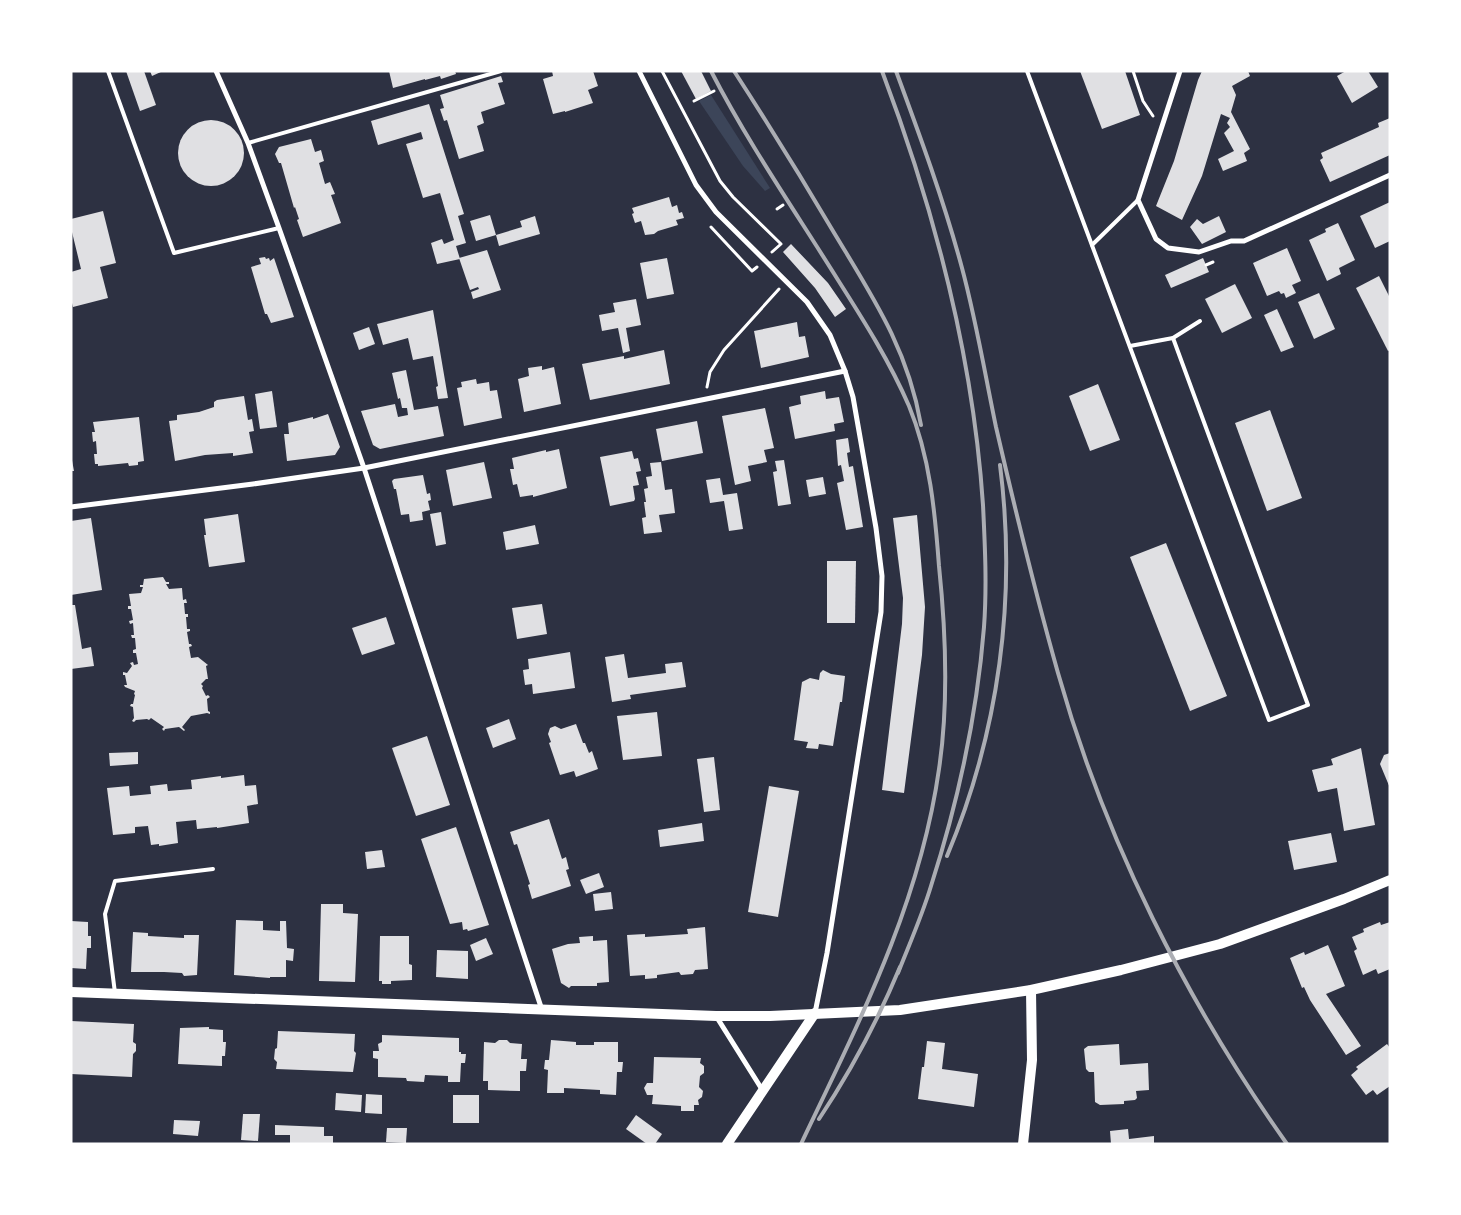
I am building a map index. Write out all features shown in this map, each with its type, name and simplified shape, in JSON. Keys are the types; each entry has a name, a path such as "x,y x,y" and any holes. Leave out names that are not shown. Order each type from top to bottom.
{"main road":[{"path":"71,992 716,1016 770,1016 900,1010 1031,990 1121,970 1220,944 1344,899 1390,880"},
{"path":"1023,1144 1032,1060 1031,990"},
{"path":"727,1144 815,1013"}],"street":[{"path":"216,71 248,143 364,468 542,1010"},
{"path":"639,71 696,184 716,212 807,302 830,335 846,371 853,397 876,528 882,576 881,612 827,953 815,1013"},
{"path":"1180,71 1138,200 1156,239 1168,248 1199,252 1231,241 1244,241 1390,175"},
{"path":"71,507 364,468 846,371"},
{"path":"716,1016 763,1091"}],"lane":[{"path":"108,71 174,253 279,228"},
{"path":"248,143 501,71"},
{"path":"1027,71 1268,720 1308,705 1173,338"},
{"path":"1092,245 1138,200"},
{"path":"1130,346 1173,338 1200,322"},
{"path":"115,993 105,914 115,881 213,869"}],"path":[{"path":"662,71 720,181 738,202 781,244"},
{"path":"1133,71 1143,101 1161,128"},
{"path":"694,101 714,91"},
{"path":"776,209 783,206"},
{"path":"705,399 710,372 724,350 746,323 786,281"}],"shaded area":[{"path":"711,95 770,188 765,191 743,166 699,101"}],"building":[{"path":"126,71 144,71 156,105 140,111"},
{"path":"150,71 163,71 152,76"},
{"path":"389,71 455,71 456,74 441,79 440,76 425,79 393,88"},
{"path":"552,71 593,71 598,86 588,90 593,103 553,114 543,79 553,76"},
{"path":"681,71 701,71 711,91 696,99"},
{"path":"1080,71 1125,71 1140,115 1102,129"},
{"path":"1202,71 1248,71 1250,76 1232,86 1236,95 1231,112 1250,149 1244,153 1247,161 1223,171 1218,159 1234,151 1224,133 1230,127 1227,123 1230,118 1221,114 1202,176 1182,220 1156,206 1174,161"},
{"path":"1346,71 1368,71 1378,87 1352,103 1337,76"},
{"path":"501,76 503,82 498,83 505,104 481,112 484,123 477,126 484,151 459,159 447,120 444,121 440,109 444,108 440,95"},
{"path":"429,104 464,214 458,216 466,243 456,246 460,259 437,264 431,243 442,239 444,244 454,240 440,193 423,198 406,144 423,139 421,132 378,145 371,121"},
{"path":"1390,118 1390,155 1330,182 1320,160 1323,158 1321,153 1379,127 1378,123"},
{"path":"204,120 218,120 230,125 239,134 244,146 242,166 235,177 218,186 204,186 192,181 183,172 178,160 178,146 183,134 192,125"},
{"path":"311,139 315,152 321,150 324,161 319,163 325,184 330,182 335,194 331,195 341,223 303,237 281,163 279,163 275,154 279,147"},
{"path":"669,197 672,207 677,205 679,213 682,212 684,218 676,220 678,225 654,234 645,235 641,221 635,223 632,208"},
{"path":"1390,202 1390,241 1375,248 1360,216"},
{"path":"103,211 116,263 100,267 108,298 73,307 71,299 71,272 81,269 71,228 71,219"},
{"path":"490,215 496,235 476,241 470,221"},
{"path":"535,216 540,234 499,246 496,235 522,227 520,221"},
{"path":"1219,216 1226,232 1202,244 1190,227 1197,219 1203,224"},
{"path":"1338,223 1355,260 1339,268 1341,274 1327,281 1309,240 1326,232 1325,229"},
{"path":"791,244 828,283 846,309 835,317 815,288 783,252"},
{"path":"1287,248 1301,281 1292,285 1296,293 1286,298 1284,293 1281,294 1279,291 1267,296 1253,263"},
{"path":"487,250 501,290 473,299 471,292 479,289 478,287 470,290 459,258"},
{"path":"265,257 266,259 269,258 270,261 274,258 294,317 271,323 267,314 265,314 251,267 261,264 259,258"},
{"path":"667,258 674,294 647,299 640,263"},
{"path":"1203,258 1209,272 1171,288 1165,275"},
{"path":"1379,276 1390,298 1390,350 1388,351 1356,288"},
{"path":"1235,284 1252,318 1222,333 1205,299"},
{"path":"1319,293 1335,329 1314,339 1298,302"},
{"path":"636,299 641,325 626,328 630,351 623,353 618,328 602,331 599,315 615,312 613,303"},
{"path":"1277,309 1294,347 1281,352 1264,315"},
{"path":"433,310 448,398 438,399 436,387 438,386 433,356 413,360 408,338 383,345 377,324"},
{"path":"797,322 799,337 805,336 809,357 761,368 754,331"},
{"path":"369,327 375,344 359,350 353,333"},
{"path":"664,350 670,384 590,400 582,364 624,356 624,359"},
{"path":"542,366 542,370 554,367 561,404 524,412 518,379 529,376 528,368"},
{"path":"406,370 414,410 438,406 444,436 380,449 373,445 361,411 395,404 398,417 408,415 407,408 402,408 400,398 398,399 392,373"},
{"path":"476,379 477,384 489,382 490,391 497,390 502,418 464,426 457,388 462,387 461,382"},
{"path":"1098,384 1120,440 1090,451 1069,396"},
{"path":"272,391 277,427 260,429 255,394"},
{"path":"825,391 826,399 839,397 844,422 834,424 835,431 795,439 789,407 801,404 800,396"},
{"path":"244,396 248,420 252,419 254,431 249,432 253,453 233,456 233,453 205,455 175,461 169,421 177,420 177,415 199,412 214,407 214,402 217,400"},
{"path":"765,408 774,448 764,450 767,462 748,466 751,481 735,485 722,416"},
{"path":"1270,410 1302,498 1267,511 1235,423"},
{"path":"328,414 340,447 335,455 287,461 284,434 289,434 288,423 313,417 313,419"},
{"path":"139,417 144,461 138,462 138,465 129,466 128,463 98,466 98,464 95,464 94,454 97,454 96,441 93,442 92,432 95,432 93,422"},
{"path":"697,421 703,453 662,461 656,429"},
{"path":"848,438 850,452 847,453 849,467 853,466 863,527 846,530 837,483 844,481 841,465 838,466 836,440"},
{"path":"559,449 567,488 533,497 533,495 520,497 517,484 513,485 510,469 514,469 512,458"},
{"path":"632,451 634,459 638,458 641,471 636,472 639,485 633,486 635,499 634,501 610,506 600,457"},
{"path":"71,455 74,471 71,471"},
{"path":"784,460 791,504 778,506 773,472 777,471 775,461"},
{"path":"484,462 492,498 453,506 446,470"},
{"path":"661,462 665,490 672,489 675,513 659,515 662,532 644,534 642,518 646,517 644,489 648,488 646,477 652,476 650,463"},
{"path":"423,475 427,494 430,493 431,500 428,501 430,510 422,512 423,520 410,522 409,514 401,515 396,489 394,489 392,481 394,479"},
{"path":"823,477 826,494 809,497 806,480"},
{"path":"720,478 723,495 737,493 743,529 729,531 724,501 710,503 706,480"},
{"path":"441,512 446,544 436,546 430,514"},
{"path":"238,514 245,562 209,567 204,535 206,535 204,519"},
{"path":"917,515 925,607 922,655 904,793 882,790 902,624 903,598 893,518"},
{"path":"91,518 102,590 71,595 71,521"},
{"path":"535,525 539,544 506,550 503,532"},
{"path":"1166,543 1227,696 1190,711 1130,557"},
{"path":"827,561 856,561 855,623 827,623"},
{"path":"163,577 166,582 169,582 169,584 166,584 169,589 182,588 183,600 186,599 187,603 184,603 185,614 188,614 188,617 186,617 187,629 190,629 187,632 189,644 192,646 189,647 191,658 198,657 208,665 206,666 208,679 201,684 206,696 210,697 207,699 210,714 191,716 182,727 184,731 179,727 165,729 164,731 162,729 164,727 151,718 149,720 132,721 134,718 133,707 130,706 133,704 135,691 124,685 127,685 123,672 127,673 132,666 130,663 138,664 136,653 133,653 133,650 136,649 135,638 132,638 131,635 134,635 133,623 130,624 129,621 133,620 131,609 128,609 128,606 131,606 129,594 141,593 143,587 140,587 140,585 143,585 144,579"},
{"path":"542,604 547,634 517,639 512,608"},
{"path":"71,605 75,605 82,649 91,647 94,666 71,669"},
{"path":"386,617 395,644 362,655 352,628"},
{"path":"570,652 575,688 533,694 532,684 525,685 523,670 529,669 528,659"},
{"path":"624,654 628,678 666,673 665,664 682,662 686,687 630,695 631,699 612,702 605,657"},
{"path":"823,670 831,674 845,676 833,746 819,744 818,749 806,748 808,742 794,740 802,682 810,678 819,680 820,673"},
{"path":"657,712 662,756 623,760 617,716"},
{"path":"509,719 516,739 493,748 486,728"},
{"path":"576,724 583,743 585,743 589,753 592,751 598,769 576,777 574,771 560,775 549,743 551,742 548,734 550,728 555,726 561,729"},
{"path":"427,736 450,805 416,816 392,748"},
{"path":"1361,748 1375,825 1344,831 1337,788 1318,792 1312,770 1333,765 1331,759"},
{"path":"138,752 138,764 110,766 109,753"},
{"path":"1390,753 1390,788 1380,764 1384,755"},
{"path":"714,757 720,810 704,812 697,759"},
{"path":"244,775 245,786 256,785 258,804 247,806 249,823 197,829 196,820 176,822 178,843 159,846 159,844 151,845 148,826 135,827 135,833 113,835 107,788 129,786 130,796 151,794 150,786 167,784 168,791 192,789 191,780"},
{"path":"769,786 799,791 778,917 748,912"},
{"path":"549,819 562,859 566,857 569,869 566,870 571,886 532,899 528,885 530,884 517,844 514,845 510,832"},
{"path":"702,823 704,841 660,847 658,830"},
{"path":"456,827 489,925 468,931 467,929 463,930 462,922 450,924 421,839"},
{"path":"1331,833 1337,862 1294,870 1288,841"},
{"path":"382,850 385,867 367,869 365,852"},
{"path":"599,873 604,887 586,894 580,880"},
{"path":"611,892 613,909 595,911 593,894"},
{"path":"321,904 343,904 343,913 358,914 355,982 319,981"},
{"path":"236,920 263,921 263,930 280,931 280,921 286,921 287,948 294,949 293,961 286,960 286,977 270,978 234,975"},
{"path":"71,921 88,922 88,936 91,936 91,948 87,948 86,969 71,968"},
{"path":"1380,922 1381,925 1390,922 1390,969 1378,974 1376,969 1363,975 1354,951 1357,949 1352,937 1364,932 1363,929"},
{"path":"705,927 708,969 695,970 693,974 681,975 679,972 657,975 657,978 645,979 645,975 630,976 627,935 645,934 645,937 688,934 687,929"},
{"path":"133,932 148,933 148,936 184,938 184,935 199,935 197,975 184,976 182,973 131,972"},
{"path":"380,936 409,936 409,964 412,965 412,980 391,981 391,984 382,984 382,981 379,981"},
{"path":"593,936 593,941 607,940 609,982 597,983 597,986 571,986 569,988 561,983 552,949 568,944 580,943 579,937"},
{"path":"486,938 493,954 476,961 470,945"},
{"path":"1328,945 1345,986 1326,994 1361,1046 1346,1055 1310,1000 1304,987 1302,988 1290,958 1304,952 1305,955"},
{"path":"437,950 468,951 468,979 436,977"},
{"path":"71,1021 134,1024 133,1042 136,1044 136,1051 133,1054 132,1077 71,1074"},
{"path":"209,1027 209,1029 223,1030 223,1042 226,1042 225,1056 222,1056 222,1066 178,1064 180,1028"},
{"path":"278,1031 355,1034 354,1051 356,1053 353,1072 276,1069 277,1062 274,1059"},
{"path":"382,1035 459,1038 459,1052 466,1054 465,1063 461,1063 460,1082 448,1082 448,1076 425,1075 424,1082 407,1081 406,1078 378,1077 378,1059 373,1058 373,1051 379,1051 378,1044 382,1042"},
{"path":"499,1040 522,1044 521,1059 527,1059 526,1071 520,1071 520,1091 488,1090 488,1081 483,1081 484,1042 495,1043"},
{"path":"551,1040 576,1042 576,1045 594,1045 594,1042 618,1042 618,1062 623,1062 622,1072 617,1072 616,1095 600,1094 600,1090 564,1088 564,1093 547,1093 548,1070 544,1069 545,1060 549,1060"},
{"path":"927,1041 945,1043 942,1069 978,1074 974,1107 918,1099"},
{"path":"1119,1044 1120,1065 1148,1063 1149,1090 1136,1091 1137,1098 1124,1101 1124,1104 1100,1105 1095,1102 1094,1072 1089,1072 1086,1069 1084,1049 1088,1046"},
{"path":"1387,1044 1390,1048 1390,1086 1377,1095 1373,1090 1366,1095 1351,1075 1358,1069 1356,1067"},
{"path":"654,1057 701,1058 700,1063 704,1066 704,1073 700,1076 699,1087 703,1091 702,1097 698,1100 699,1105 694,1105 694,1111 681,1111 681,1106 652,1104 653,1095 647,1095 644,1088 647,1083 653,1083"},
{"path":"336,1093 362,1095 361,1112 335,1110"},
{"path":"366,1094 382,1095 382,1114 365,1113"},
{"path":"453,1095 479,1095 479,1123 453,1123"},
{"path":"243,1114 260,1114 258,1141 241,1140"},
{"path":"636,1115 662,1134 655,1144 647,1144 626,1129"},
{"path":"174,1120 200,1121 198,1136 173,1134"},
{"path":"275,1125 324,1127 324,1136 333,1136 333,1144 290,1144 290,1135 275,1135"},
{"path":"387,1128 407,1128 406,1143 386,1142"},
{"path":"1128,1129 1129,1139 1154,1136 1154,1144 1111,1144 1110,1131"}],"railway":[{"path":"711,71 756,151 848,295 894,374 909,406 922,445 936,525 945,642 945,693 942,744 930,819 918,867 885,961 801,1144"},
{"path":"734,71 798,173 888,326 908,373 921,425"},
{"path":"882,71 919,177 935,231 961,339 978,449 983,505 985,566 985,612 981,660 965,758 941,854 920,919 898,973"},
{"path":"896,71 940,193 962,268 996,427 1033,581 1077,735 1125,858 1183,977 1250,1090 1287,1144"},
{"path":"947,856 965,809 980,761 991,713 999,664 1006,565 1005,515 1000,465"},
{"path":"819,1119 863,1045 900,967"}]}
